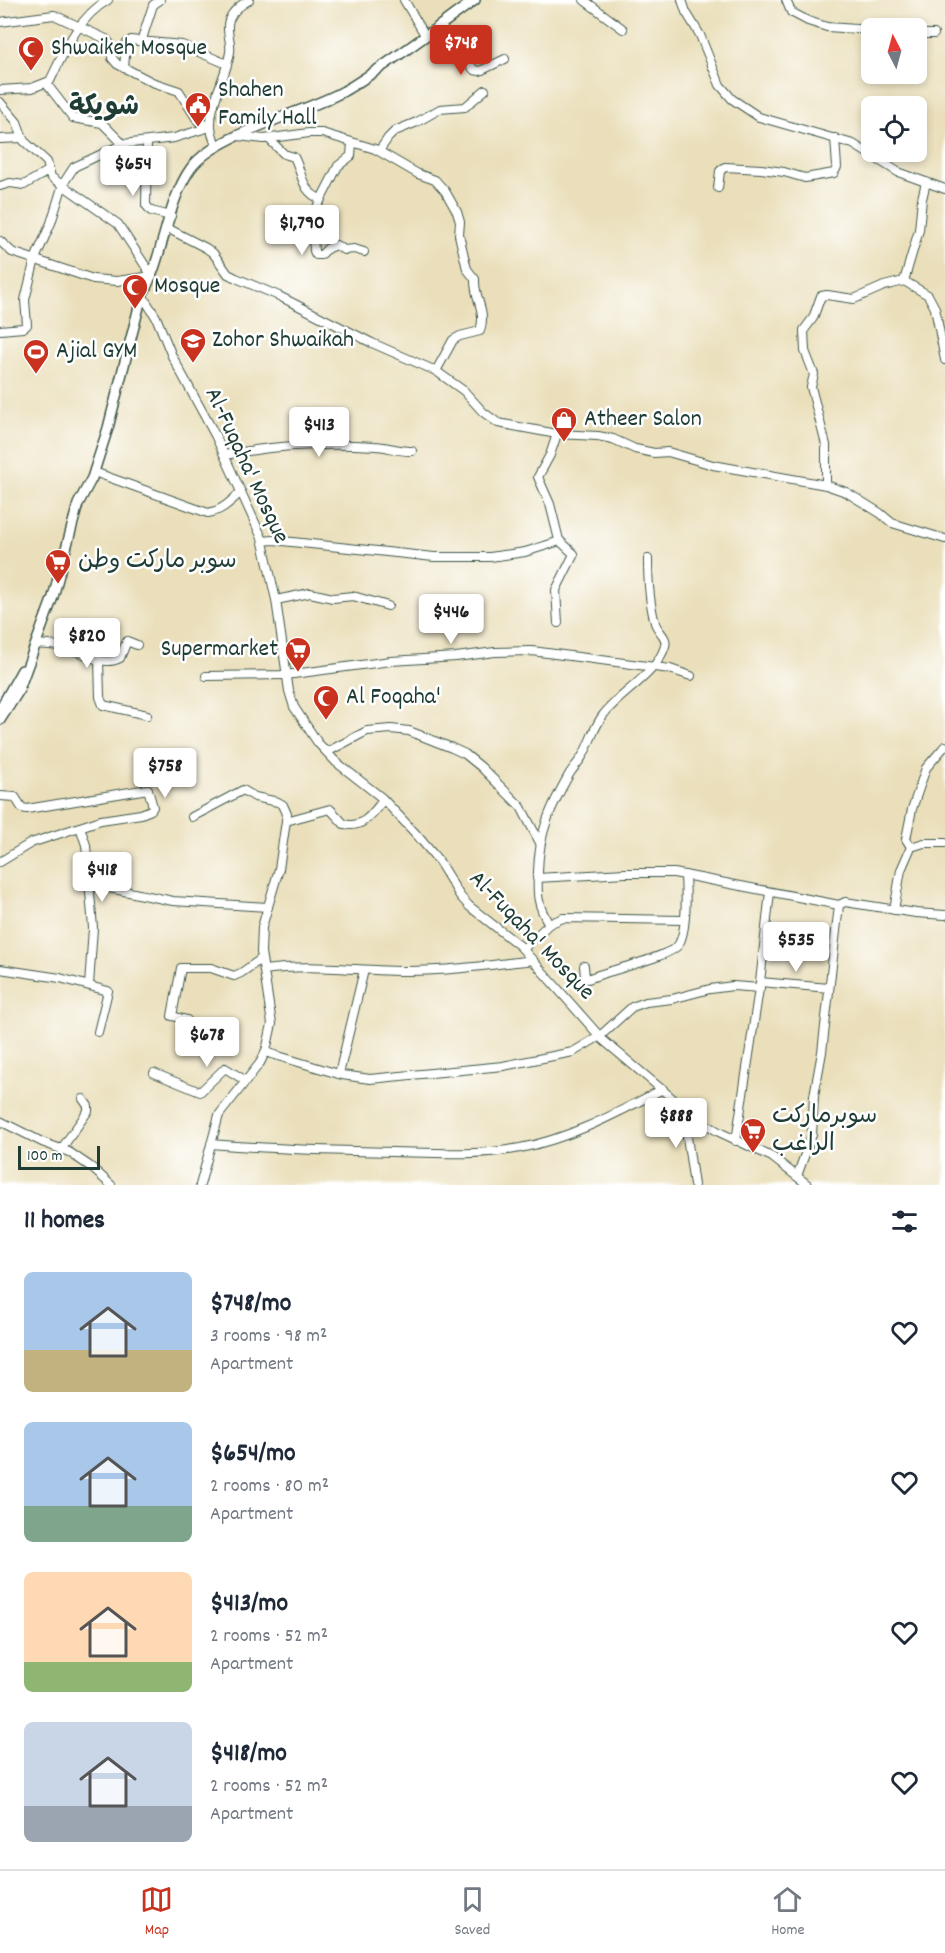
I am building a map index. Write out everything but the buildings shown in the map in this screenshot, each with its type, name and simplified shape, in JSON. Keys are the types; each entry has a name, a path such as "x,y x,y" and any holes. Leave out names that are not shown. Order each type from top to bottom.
{"main road":[{"path":"0,720 18,692 53,597 78,504 94,472 114,407 142,295 152,276 171,216 189,172 202,157 238,136 345,90 475,0"},
{"path":"0,709 36,644"}],"street":[{"path":"0,90 32,88 50,81 64,50 89,13 108,0"},
{"path":"139,41 142,39 153,5 160,0"},
{"path":"218,147 211,135 210,127 230,52 229,20 236,10 249,0"},
{"path":"404,0 425,35"},
{"path":"584,0 622,29"},
{"path":"682,0 686,12 700,35 720,85 728,96 759,117 853,144 898,172 945,189"},
{"path":"786,0 791,12 808,21 837,28 861,29"},
{"path":"0,22 54,15 109,41 112,58 117,64 152,82 179,91 198,121 210,127"},
{"path":"440,25 474,70 481,70 505,59"},
{"path":"927,34 934,34"},
{"path":"124,68 126,44 131,40 182,45 227,64"},
{"path":"46,83 73,118 102,123 123,144"},
{"path":"379,151 395,131 440,109 465,107 485,90"},
{"path":"0,102 17,122 22,138 47,162 48,171 54,179 118,224 152,276 117,281 93,279 12,252 0,241"},
{"path":"0,330 23,328 27,325 25,300 34,259 51,223 63,184 74,167 123,144 147,143 210,127"},
{"path":"238,136 269,139 314,132 379,151 418,174 435,180 452,203 460,222 459,235 467,269 475,279 474,287 482,306 481,329 477,333 455,338 436,371"},
{"path":"0,139 22,138"},
{"path":"718,188 720,170 726,167 784,172 805,178 834,173 837,167 835,138"},
{"path":"269,139 284,154 294,158 305,187 310,194 321,200"},
{"path":"147,143 146,206 151,211 171,216"},
{"path":"352,143 351,156 339,166 315,211 312,222 315,253 322,255 335,244 344,250 354,249 364,252"},
{"path":"0,186 10,183 24,185 48,171"},
{"path":"904,281 919,230 926,182"},
{"path":"167,228 213,253 222,267 236,278 436,371 464,391 483,412 498,423 557,434 605,437 635,449 654,453 668,452 714,465 826,485 846,492 892,523 945,539"},
{"path":"826,485 826,445 811,387 814,374 805,351 805,327 813,318 821,296 854,299 884,286 904,281 928,295 935,308 945,360"},
{"name":"Al-Fuqaha' Mosque","path":"142,295 156,317 172,356 225,455 263,541 276,600 286,675 294,706 305,725 336,762 383,800 438,860 465,901 513,939 600,1036 663,1089 683,1109 719,1132 772,1157 808,1185"},
{"path":"557,434 550,455 537,477 550,504 560,541 574,554 556,590 558,623"},
{"path":"225,455 286,445 378,446 398,451 412,451"},
{"path":"94,472 208,513 223,508 241,492"},
{"path":"263,541 273,540 434,557 490,557 525,552 560,541"},
{"path":"549,924 540,910 537,895 543,828 571,771 583,755 595,726 613,704 640,680 664,650 666,641 655,622 648,582 648,559"},
{"path":"276,600 310,593 333,598 353,596 388,606"},
{"path":"36,644 64,647 99,660 117,659 127,641 137,645"},
{"path":"206,676 286,675 391,661 532,651 670,669 691,676"},
{"path":"99,660 100,697 103,705 147,715"},
{"path":"327,752 367,731 391,729 409,731 452,748 465,754 481,767 521,807 540,844"},
{"path":"894,910 901,870 910,848 906,839 912,809 926,768 945,746"},
{"path":"0,796 15,797 22,808 27,809 148,789 151,793 153,807 151,811 135,816 101,820 31,843 0,862"},
{"path":"192,817 243,790 252,796 283,805 287,814 279,870 262,927 261,959 273,1024 265,1052 219,1115 200,1185"},
{"path":"286,821 330,809 344,824 357,825 369,817 383,800"},
{"path":"80,827 86,845 93,928 88,972 89,985"},
{"path":"910,848 924,843 945,843"},
{"path":"537,878 653,872 685,875 839,904 845,902 945,915"},
{"path":"584,966 585,977 588,979 667,953 678,946 683,920 685,875"},
{"path":"88,886 173,901 268,907"},
{"path":"736,1141 760,985 770,892"},
{"path":"797,1176 812,1135 814,1096 822,1052 839,904"},
{"path":"523,949 549,924 568,917 683,920"},
{"path":"187,1020 172,1016 181,968 211,968 234,976 241,974 261,959"},
{"path":"264,969 301,966 438,971 533,960"},
{"path":"0,969 60,978 108,991 108,999 98,1032"},
{"path":"339,1074 364,970"},
{"path":"265,1052 339,1074 370,1079 503,1066 573,1052 600,1036 632,1007 646,1002 733,986 828,988"},
{"path":"154,1073 200,1092 225,1068 246,1081"},
{"path":"211,1144 279,1149 478,1153 548,1141 663,1089"},
{"path":"62,1148 88,1111 88,1106 83,1099"},
{"path":"683,1109 694,1185"},
{"path":"0,1121 42,1142 62,1148 91,1167 111,1185"}],"place":[{"name":"Shwaikeh Mosque","path":"31,72"},
{"name":"Shahen Family Hall","path":"198,128"},
{"name":"Mosque","path":"135,310"},
{"name":"Zohor Shwaikah","path":"193,364"},
{"name":"Ajial GYM","path":"36,375"},
{"name":"Atheer Salon","path":"564,443"},
{"name":"سوبر ماركت وطن","path":"58,585"},
{"name":"Supermarket","path":"298,673"},
{"name":"Al Foqaha'","path":"326,721"},
{"name":"سوبرماركت الراغب","path":"753,1154"}],"district":[{"name":"شويكة","path":"104,108"}]}
